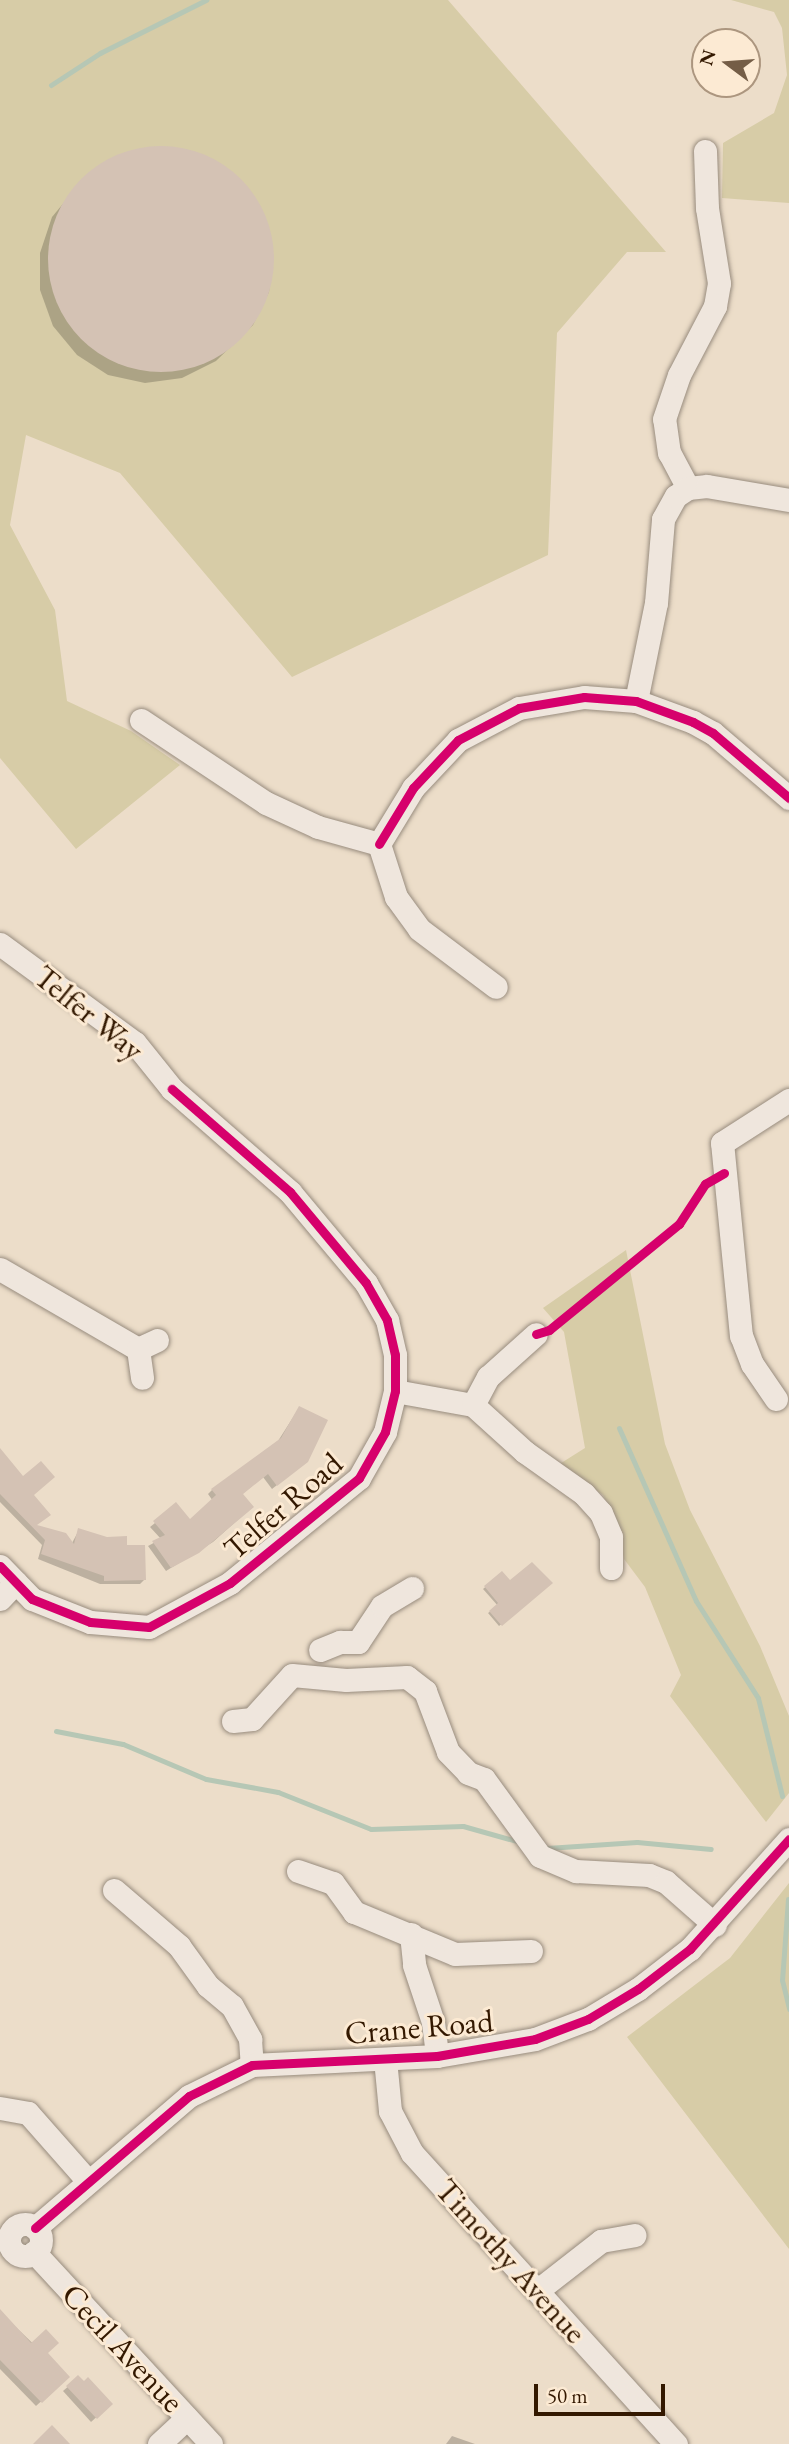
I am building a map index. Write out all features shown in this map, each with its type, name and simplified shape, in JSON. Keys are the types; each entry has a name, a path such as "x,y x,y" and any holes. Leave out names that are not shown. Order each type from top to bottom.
{"street":[{"path":"688,488 669,453 664,419 679,374 716,306 719,283 707,208 705,151"},
{"path":"636,701 656,603 663,520 676,496 688,488 707,486 789,500"},
{"path":"379,844 435,760 486,722 550,702 584,697 636,701 713,733 789,798"},
{"path":"141,720 266,803 318,827 379,844"},
{"path":"379,844 396,897 419,929 496,987"},
{"name":"Telfer Way","path":"0,944 135,1043 172,1089"},
{"name":"Telfer Road","path":"8,1574 32,1599 90,1622 149,1627 199,1602 359,1479 385,1432 395,1391 395,1355 387,1320 366,1283 290,1192 172,1089"},
{"path":"776,1399 752,1364 741,1336 722,1143 789,1100"},
{"path":"0,1269 148,1345 142,1378"},
{"path":"472,1405 488,1377 536,1334"},
{"path":"395,1391 472,1405 525,1452 584,1494 601,1513 611,1537 611,1568"},
{"path":"0,1599 8,1574"},
{"path":"369,1680 358,1642 382,1606 412,1588"},
{"path":"320,1650 340,1642 358,1642"},
{"path":"233,1721 252,1718 292,1675 369,1680 395,1674 418,1683 448,1752 468,1773 484,1779 502,1810 534,1846 576,1871 649,1875 666,1882 715,1926"},
{"name":"Crane Road","path":"35,2228 189,2096 252,2065 288,2060 438,2056 536,2039 588,2019 638,1989 715,1926 788,1843"},
{"path":"298,1871 333,1883 354,1912 455,1954 473,1957 531,1951"},
{"path":"114,1890 179,1946 208,1986 232,2006 250,2039 252,2065"},
{"path":"411,1934 414,1965 433,2022 438,2056"},
{"name":"Timothy Avenue","path":"385,2059 390,2110 397,2132 676,2444"},
{"path":"0,2108 27,2113 88,2181"},
{"path":"26,2224 35,2228 40,2241 34,2252 19,2255 6,2253 9,2236 14,2228 26,2224"},
{"path":"538,2290 601,2241 634,2235"},
{"name":"Cecil Avenue","path":"34,2252 211,2444"},
{"path":"159,2444 187,2418"}],"shaded area":[{"path":"0,0 448,0 666,252 627,252 557,333 548,555 292,677 120,473 26,435 10,525 55,610 67,701 131,731 180,765 76,849 0,758"},
{"path":"731,0 789,0 789,203 722,198 723,143 774,113 787,75 782,28 774,12"},
{"path":"626,1250 665,1444 690,1510 760,1646 789,1716 789,1793 766,1822 670,1696 681,1675 645,1587 624,1559 616,1521 603,1495 558,1465 585,1448 564,1332 543,1308"},
{"path":"789,1883 789,2249 627,2037 730,1958"}],"building":[{"path":"150,146 172,146 214,159 241,179 261,206 272,237 272,281 261,312 241,339 214,359 194,367 172,372 150,372 108,359 74,331 61,312 53,292 48,270 48,248 61,206 89,172 108,159 128,151"},
{"path":"299,1406 328,1420 308,1462 277,1486 268,1474 243,1494 254,1507 199,1553 171,1568 152,1541 165,1535 153,1521 176,1502 190,1519 216,1495 211,1489 281,1438"},
{"path":"0,1448 23,1476 41,1461 55,1477 34,1495 51,1515 37,1525 66,1533 74,1544 78,1528 107,1537 127,1536 127,1545 145,1545 146,1580 104,1581 104,1576 41,1554 45,1540 0,1494"},
{"path":"532,1562 553,1583 502,1626 489,1611 498,1603 484,1586 502,1571 510,1580"},
{"path":"0,2309 31,2343 46,2329 59,2343 48,2353 70,2377 42,2403 0,2360"},
{"path":"78,2375 84,2381 88,2377 113,2404 97,2419 66,2386"},
{"path":"52,2425 70,2444 33,2444"}],"waterway":[{"path":"51,85 100,53 206,0"},
{"path":"619,1428 696,1601 758,1698 782,1796"},
{"path":"56,1731 123,1744 206,1779 278,1792 371,1829 463,1826 520,1842"},
{"path":"547,1848 637,1842 711,1849"},
{"path":"788,1899 782,1980 789,2009"}],"cycle path":[{"path":"379,844 413,788 458,740 519,708 584,697 636,701 693,722 713,733 789,798"},
{"path":"0,1566 32,1599 90,1622 149,1627 230,1583 359,1478 385,1432 395,1391 395,1355 387,1320 366,1283 290,1192 172,1089"},
{"path":"536,1334 549,1330 679,1224 705,1184 724,1173"},
{"path":"35,2228 189,2096 252,2065 437,2056 535,2039 588,2019 638,1989 690,1949 789,1839"}]}
